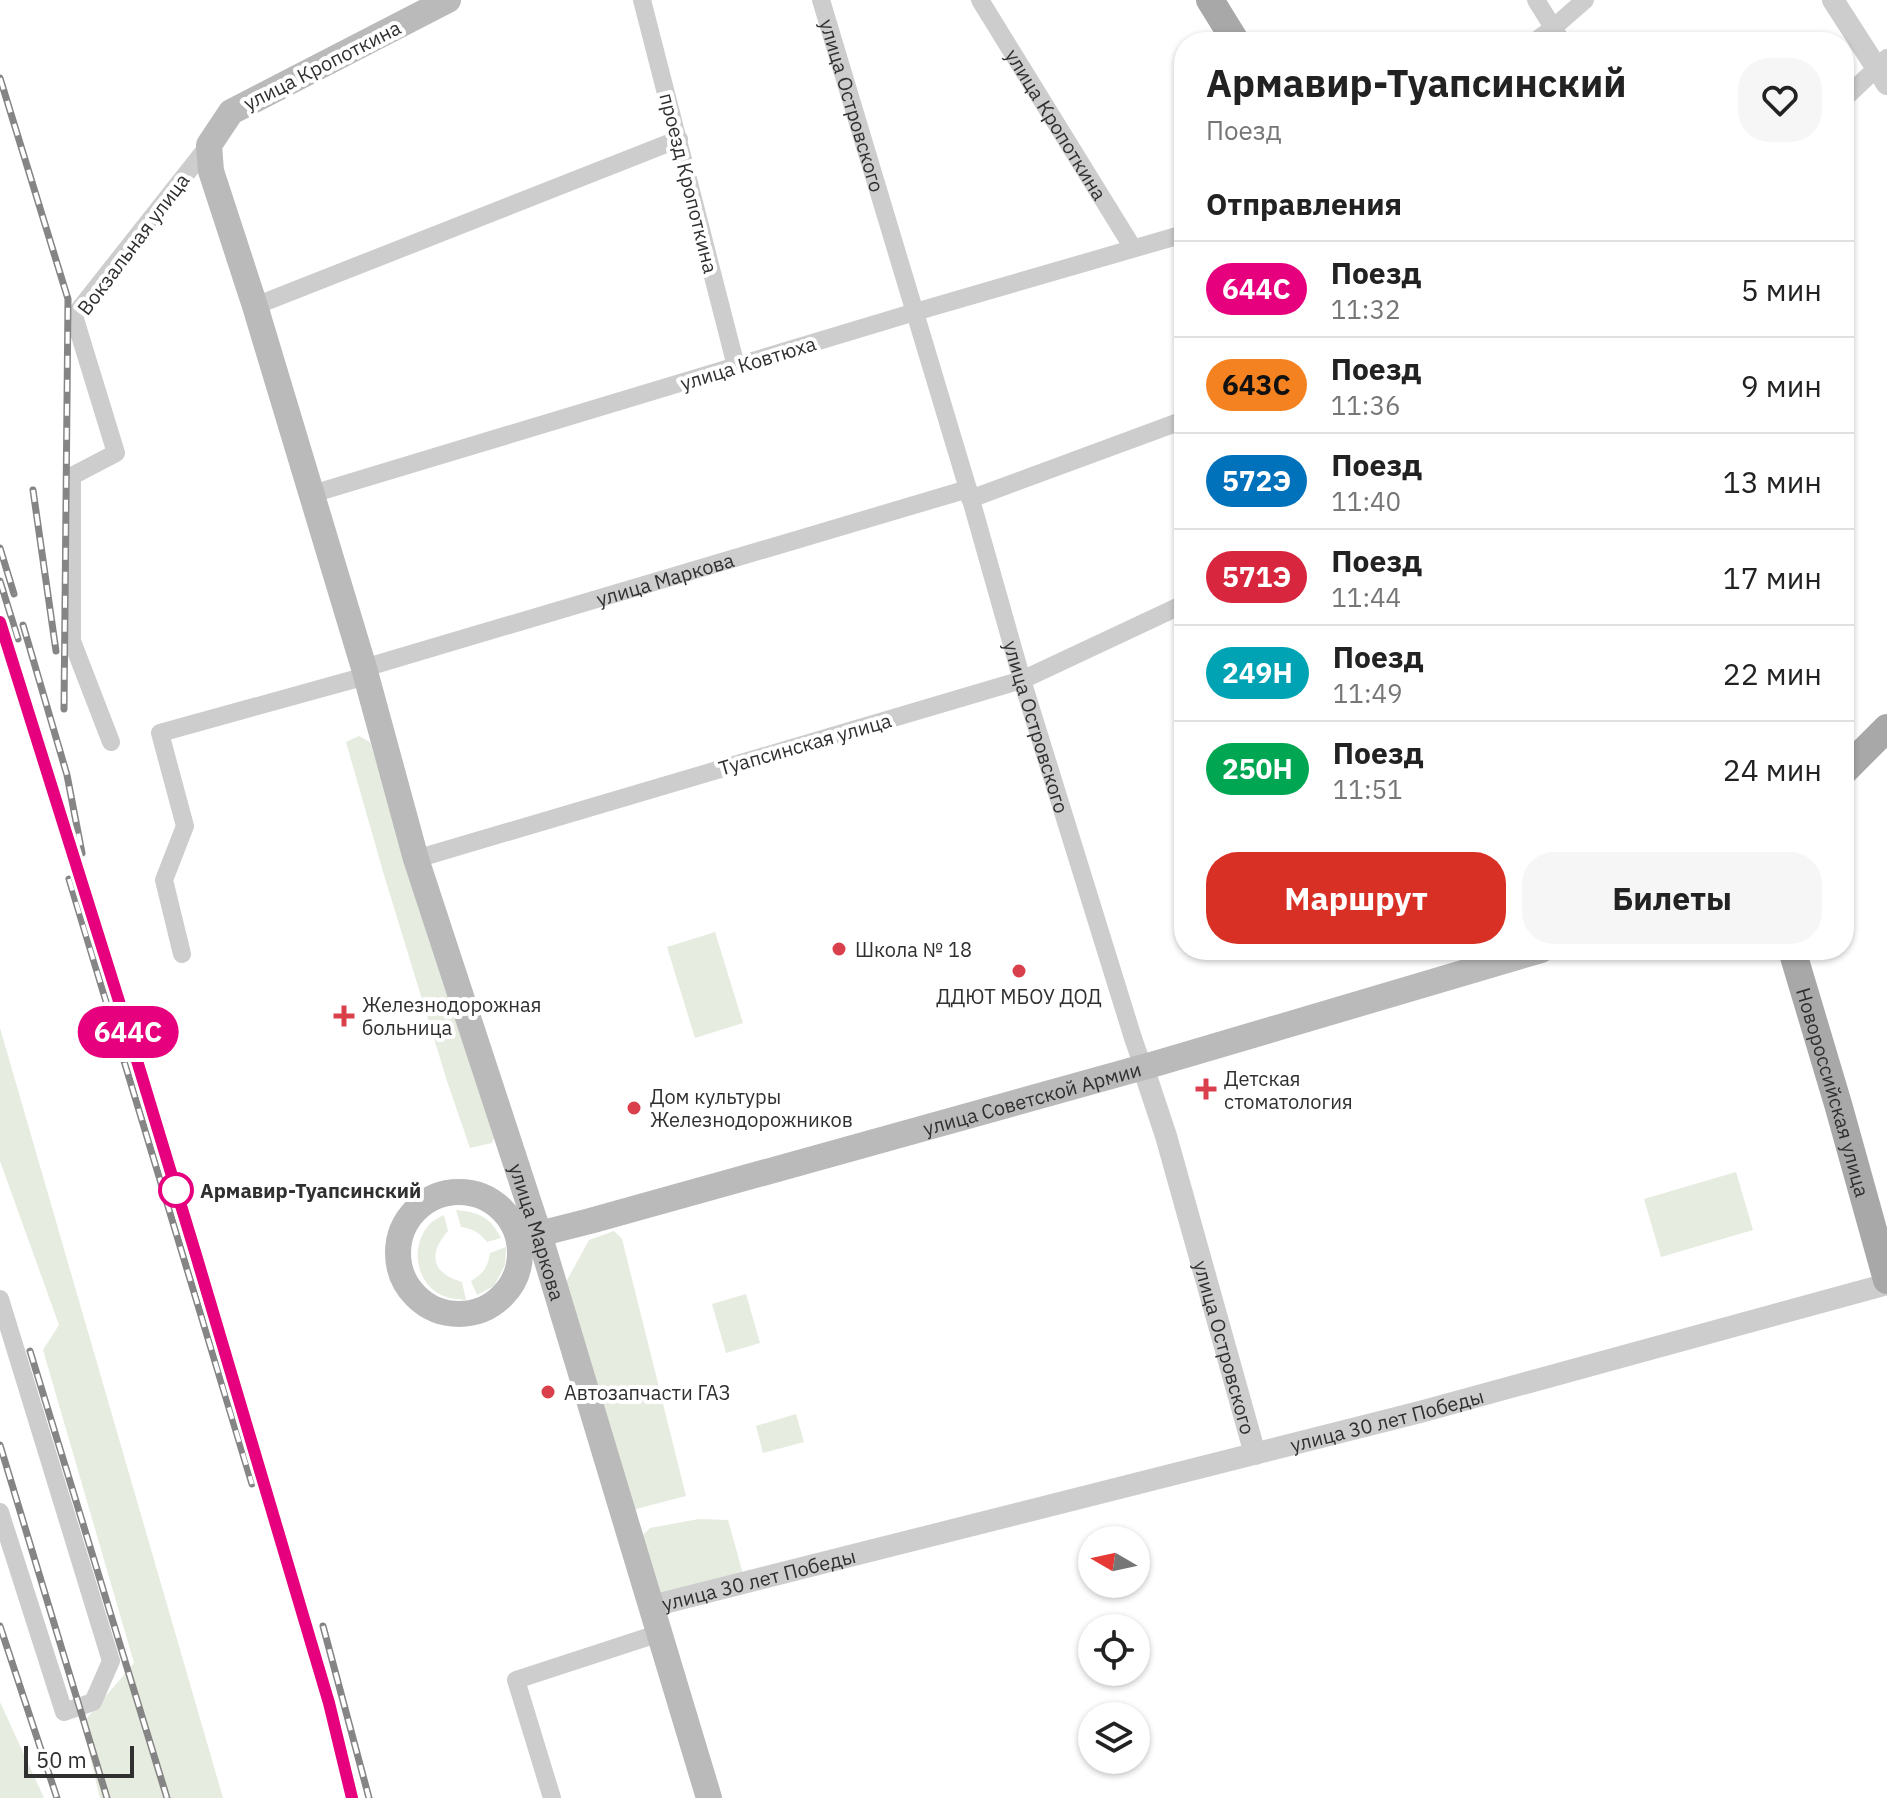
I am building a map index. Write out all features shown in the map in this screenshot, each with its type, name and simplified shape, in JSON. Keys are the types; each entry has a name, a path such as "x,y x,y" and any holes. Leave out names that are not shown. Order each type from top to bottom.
{"main road":[{"name":"улица Кропоткина","path":"209,145 231,112 448,0"},
{"path":"1214,2 1230,32"},
{"name":"улица Маркова","path":"209,145 211,171 312,494 416,859 529,1236 626,1524 709,1798"},
{"path":"1854,761 1887,728"},
{"name":"улица Советской Армии","path":"529,1236 1143,1067 1507,960"},
{"name":"Новороссийская улица","path":"1795,960 1887,1282"},
{"path":"443,1193 476,1193 491,1200 529,1236 516,1276 506,1292 492,1305 475,1312 446,1313 420,1301 407,1286 399,1268 397,1249 401,1230 411,1213 425,1200 443,1193"}],"street":[{"name":"проезд Кропоткина","path":"642,0 736,366"},
{"name":"улица Островского","path":"821,0 1022,680 1166,1136 1255,1454"},
{"name":"улица Кропоткина","path":"980,0 1133,248"},
{"path":"1536,0 1556,32"},
{"path":"1560,32 1585,0"},
{"path":"1833,0 1884,70 1854,92"},
{"path":"255,306 679,139"},
{"name":"Вокзальная улица","path":"111,742 72,641 72,476 116,453 74,316 209,145"},
{"name":"улица Ковтюха","path":"312,494 1174,237"},
{"name":"улица Маркова","path":"365,672 969,494 1174,423"},
{"name":"Туапсинская улица","path":"416,859 1022,680 1174,609"},
{"path":"182,954 164,880 185,826 160,733 365,672"},
{"name":"улица 30 лет Победы","path":"652,1606 1420,1412 1887,1282"},
{"path":"0,1299 111,1661 93,1702 64,1712 0,1512"},
{"path":"552,1798 516,1680 660,1633"}],"shaded area":[{"path":"359,736 370,742 496,1133 492,1143 470,1148 447,1081 346,742"},
{"path":"715,932 743,1023 695,1038 667,947"},
{"path":"0,1028 223,1798 100,1798 82,1724 134,1663 43,1350 59,1325 0,1161"},
{"path":"1736,1172 1753,1230 1661,1257 1644,1199"},
{"path":"456,1210 483,1217 501,1238 487,1242 476,1232 461,1227"},
{"path":"444,1215 448,1231 437,1247 436,1262 444,1273 462,1282 466,1300 448,1298 436,1292 428,1285 419,1266 422,1235 430,1224"},
{"path":"614,1231 622,1239 686,1496 632,1510 566,1282 589,1240"},
{"path":"506,1247 505,1265 494,1286 477,1295 471,1281 484,1270 490,1253"},
{"path":"746,1294 760,1343 726,1353 712,1304"},
{"path":"796,1414 804,1442 763,1453 756,1426"},
{"path":"699,1519 728,1520 743,1574 666,1596 653,1591 639,1539 650,1528"},
{"path":"0,1702 44,1798 0,1798"}],"railway":[{"path":"0,78 68,299 64,709"},
{"path":"33,490 56,651"},
{"path":"0,548 14,594"},
{"path":"0,581 18,639"},
{"path":"0,622 176,1190 329,1703 352,1798"},
{"path":"23,625 67,775 82,853"},
{"path":"69,879 252,1484"},
{"path":"30,1351 167,1798"},
{"path":"0,1445 107,1798"},
{"path":"0,1626 57,1798"},
{"path":"323,1626 369,1798"}],"train":[{"name":"644С","path":"0,622 196,1255 329,1703 352,1798"}],"place":[{"name":"Школа № 18","path":"839,949"},
{"name":"ДДЮТ МБОУ ДОД","path":"1019,971"},
{"name":"Железнодорожная больница","path":"344,1016"},
{"name":"Детская стоматология","path":"1206,1089"},
{"name":"Дом культуры Железнодорожников","path":"634,1108"},
{"name":"Армавир-Туапсинский","path":"176,1190"},
{"name":"Автозапчасти ГАЗ","path":"548,1392"}]}
